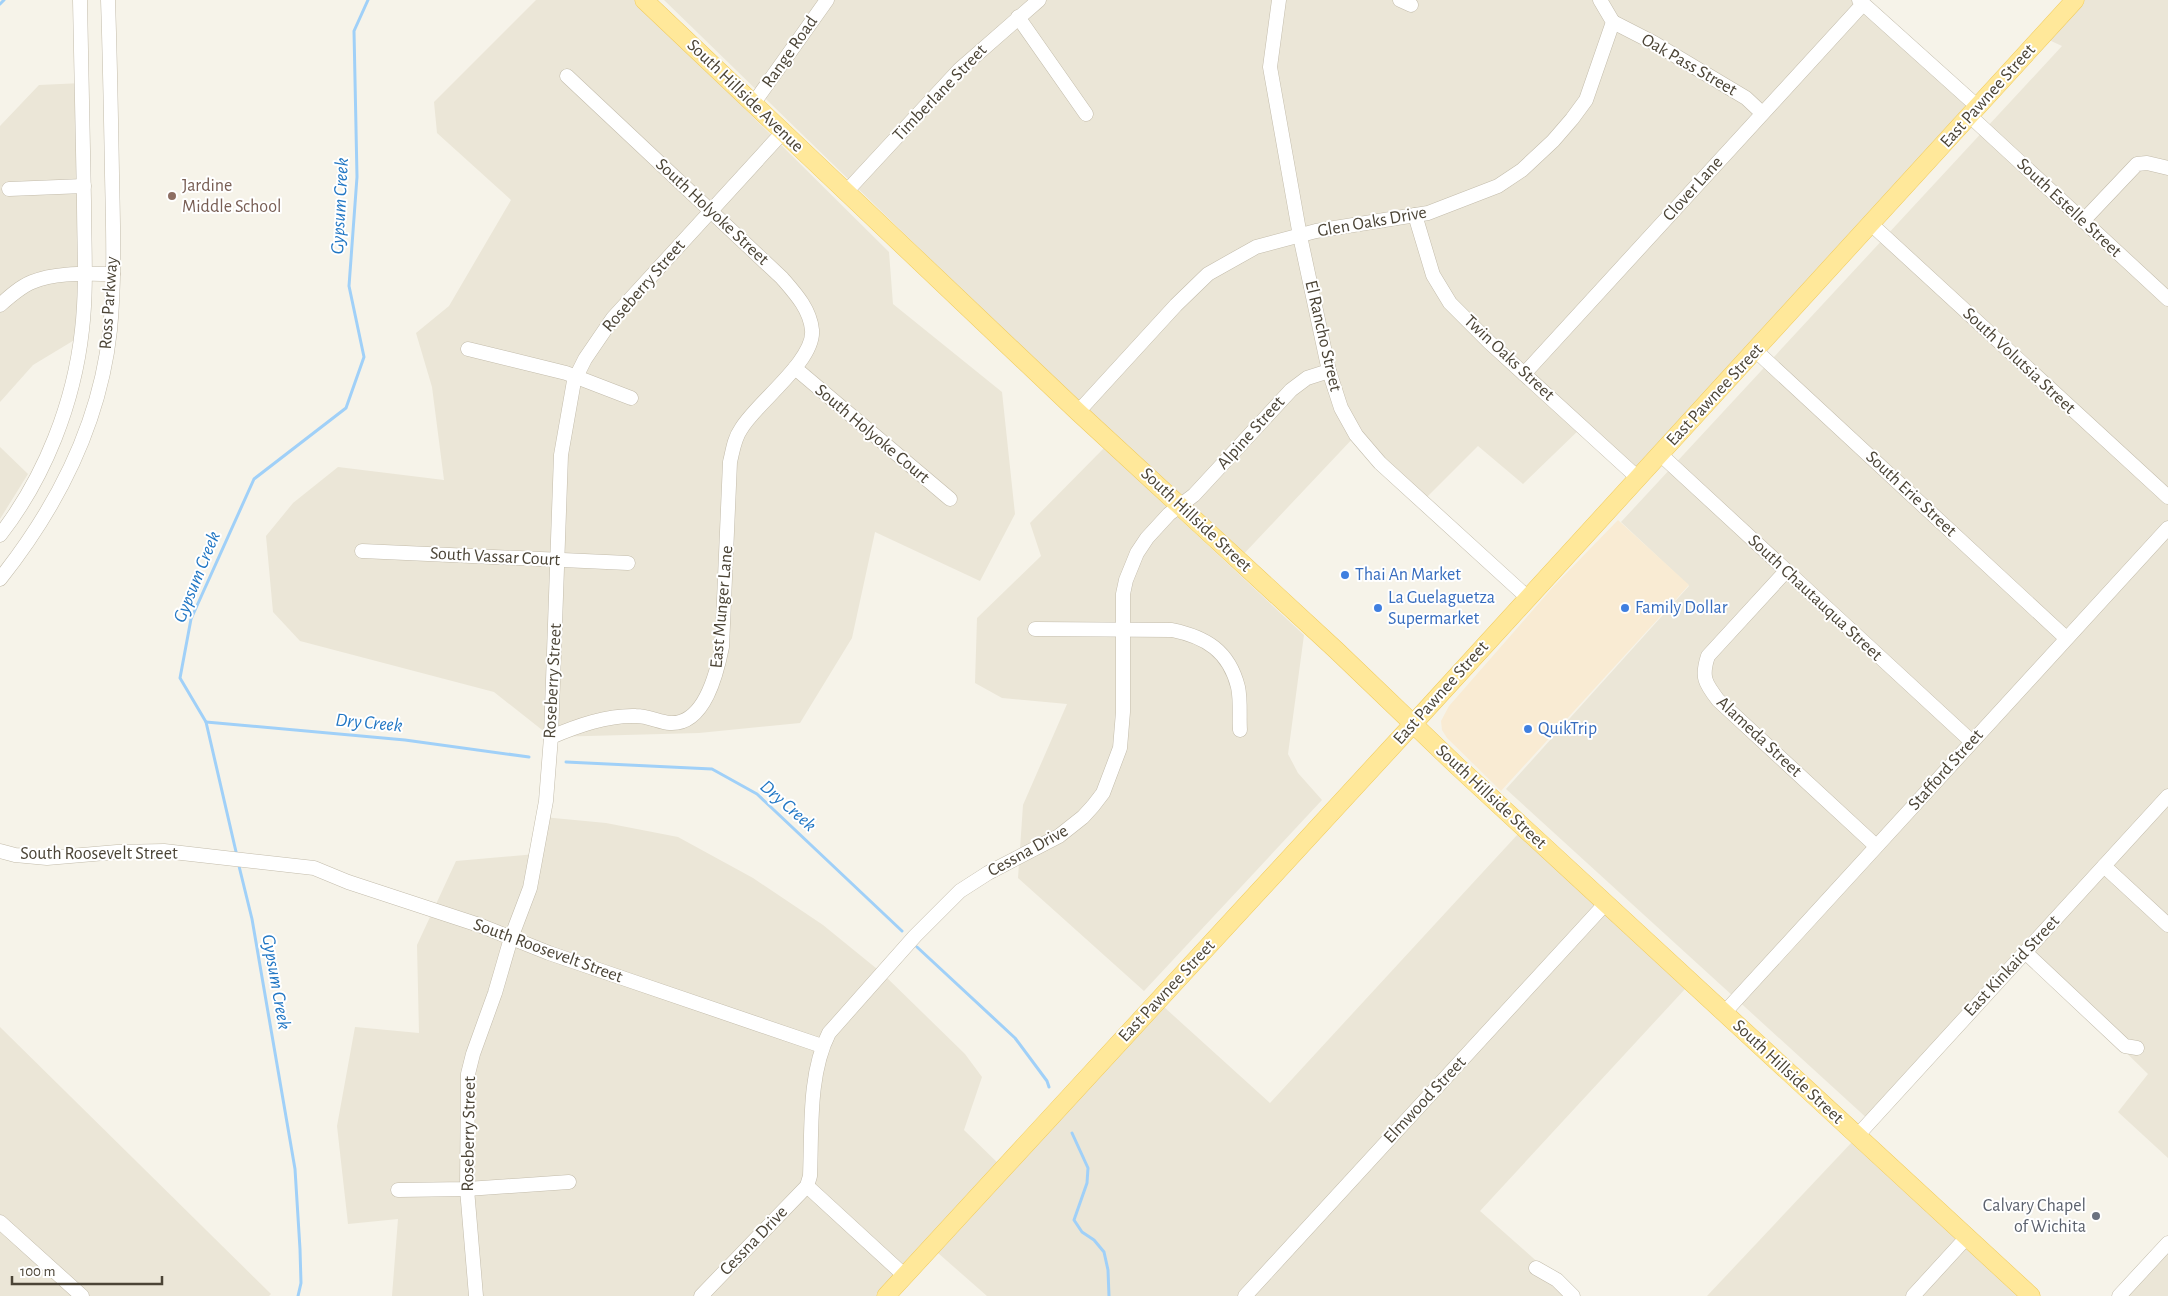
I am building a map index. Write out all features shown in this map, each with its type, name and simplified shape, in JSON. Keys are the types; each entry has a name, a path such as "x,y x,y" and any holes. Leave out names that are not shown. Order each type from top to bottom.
{"main road":[{"name":"South Hillside Avenue","path":"644,0 846,192"},
{"name":"East Pawnee Street","path":"886,1296 1414,724 1527,598 2075,0"},
{"name":"South Hillside Street","path":"846,192 1078,412 1606,904 2031,1296"}],"street":[{"name":"Ross Parkway","path":"0,536 39,475 63,413 78,354 85,274 80,0"},
{"name":"Ross Parkway","path":"0,579 45,518 61,489 86,434 101,381 112,302 113,274 108,0"},
{"name":"Range Road","path":"753,104 827,0"},
{"name":"Timberlane Street","path":"846,192 959,70 1039,0"},
{"name":"El Rancho Street","path":"1278,0 1270,67 1300,236 1329,371 1341,408 1352,428 1380,463 1527,598"},
{"path":"1600,0 1613,22"},
{"name":"South Estelle Street","path":"1861,2 1974,111 2083,221 2168,299"},
{"name":"Clover Lane","path":"1524,374 1762,114 1861,2"},
{"path":"1018,17 1086,114"},
{"name":"Glen Oaks Drive","path":"1078,412 1176,305 1208,274 1256,248 1300,236 1428,213 1498,186 1522,170 1553,141 1572,120 1586,100 1613,22"},
{"name":"Oak Pass Street","path":"1613,22 1654,43 1746,98 1762,114"},
{"name":"South Holyoke Street","path":"567,76 782,278 801,300 809,318 812,332 803,358 795,368"},
{"name":"Roseberry Street","path":"476,1296 467,1189 468,1074 511,938 530,888 546,801 551,737 562,455 576,377 585,359 613,318 783,132"},
{"path":"2083,221 2138,164 2146,163 2168,168"},
{"path":"9,189 84,186"},
{"name":"Twin Oaks Street","path":"1415,215 1431,268 1440,289 1450,303 1524,374 1638,478"},
{"name":"South Volutsia Street","path":"1871,224 2168,497"},
{"path":"0,305 15,292 32,282 54,276 113,274"},
{"path":"468,349 576,377 631,398"},
{"name":"South Erie Street","path":"1756,350 2066,638"},
{"name":"South Holyoke Court","path":"795,368 950,499"},
{"name":"East Munger Lane","path":"551,737 574,727 602,720 637,716 672,723 692,717 704,702 716,676 722,647 730,462 734,440 760,405 795,368"},
{"name":"Alpine Street","path":"1181,506 1202,488 1290,390 1307,378 1329,371"},
{"name":"South Chautauqua Street","path":"1660,454 1971,742"},
{"name":"Cessna Drive","path":"822,1046 829,1033 851,1007 947,902 988,873 1059,836 1093,806 1106,786 1120,748 1123,712 1125,587 1130,568 1147,538 1169,514 1181,506"},
{"name":"Stafford Street","path":"1724,1013 2168,528"},
{"name":"South Vassar Court","path":"362,551 628,563"},
{"name":"Alameda Street","path":"1786,571 1708,656 1704,670 1705,680 1718,700 1876,846"},
{"path":"1035,629 1172,630 1193,634 1210,644 1226,661 1238,688 1240,730"},
{"name":"East Kinkaid Street","path":"1857,1136 2168,796"},
{"name":"South Roosevelt Street","path":"0,851 15,855 47,858 154,851 314,868 348,882 478,925 549,953 822,1046"},
{"path":"2104,866 2168,925"},
{"name":"Elmwood Street","path":"1245,1296 1606,904"},
{"path":"2025,952 2125,1046 2136,1048"},
{"path":"822,1046 816,1069 810,1176 807,1186 904,1276"},
{"path":"398,1190 467,1189 569,1182"},
{"name":"Cessna Drive","path":"701,1296 807,1186"},
{"path":"0,1222 82,1296"},
{"path":"1913,1296 1967,1237"},
{"path":"2119,1296 2168,1243"},
{"path":"1536,1268 1557,1280 1573,1296"}],"shaded area":[{"path":"536,0 635,0 889,252 893,304 1002,392 1015,514 980,581 875,532 852,638 800,723 699,733 551,737 494,692 300,641 273,612 266,536 293,503 338,467 444,480 432,387 416,333 449,306 511,200 437,133 434,102"},
{"path":"664,0 1869,0 1978,107 1638,478 1583,426 1523,484 1478,446 1422,502 1356,435 1239,559"},
{"path":"2078,0 2168,0 2168,1158 2118,1112 2148,1074 2024,953 1870,1121 1506,789 1689,586 1621,522 2062,46 2049,40"},
{"path":"82,83 81,336 33,365 0,402 0,126 39,85"},
{"path":"0,447 28,474 0,519"},
{"path":"1104,448 1304,635 1288,754 1298,773 1322,800 1144,991 1018,878 1023,805 1067,704 1002,698 975,683 977,618 1041,556 1030,523"},
{"path":"1618,520 1689,585 1501,791 1447,738 1442,730 1441,721 1449,706 1553,587"},
{"path":"543,817 606,823 678,837 753,878 823,925 882,973 965,1054 982,1077 964,1130 1004,1169 884,1296 392,1296 398,1219 348,1224 337,1126 355,1027 419,1033 417,945 456,861 536,854"},
{"path":"1518,834 1685,989 1480,1211 1576,1296 987,1296 938,1253 1164,1007 1270,1103"},
{"path":"0,1027 271,1294 269,1296 0,1296"},
{"path":"1853,1141 2029,1296 1707,1296"},
{"path":"2168,1243 2168,1296 2119,1296"}],"waterway":[{"path":"0,4 4,0"},
{"name":"Gypsum Creek","path":"237,856 206,722 180,678 191,619 254,479 346,408 364,357 349,286 357,177 354,31 368,0"},
{"name":"Dry Creek","path":"206,722 405,740 529,757"},
{"name":"Dry Creek","path":"566,762 712,769 757,794 902,931"},
{"name":"Gypsum Creek","path":"238,862 252,919 295,1169 301,1283 298,1296"},
{"name":"Dry Creek","path":"917,947 1015,1038 1047,1081 1049,1087"},
{"name":"Dry Creek","path":"1072,1133 1088,1168 1087,1183 1074,1220 1082,1232 1094,1240 1104,1252 1108,1270 1109,1296"}],"place":[{"name":"Jardine Middle School","path":"172,196"},
{"name":"Thai An Market","path":"1345,575"},
{"name":"La Guelaguetza Supermarket","path":"1378,608"},
{"name":"Family Dollar","path":"1625,608"},
{"name":"QuikTrip","path":"1528,729"},
{"name":"Calvary Chapel of Wichita","path":"2096,1216"}]}
